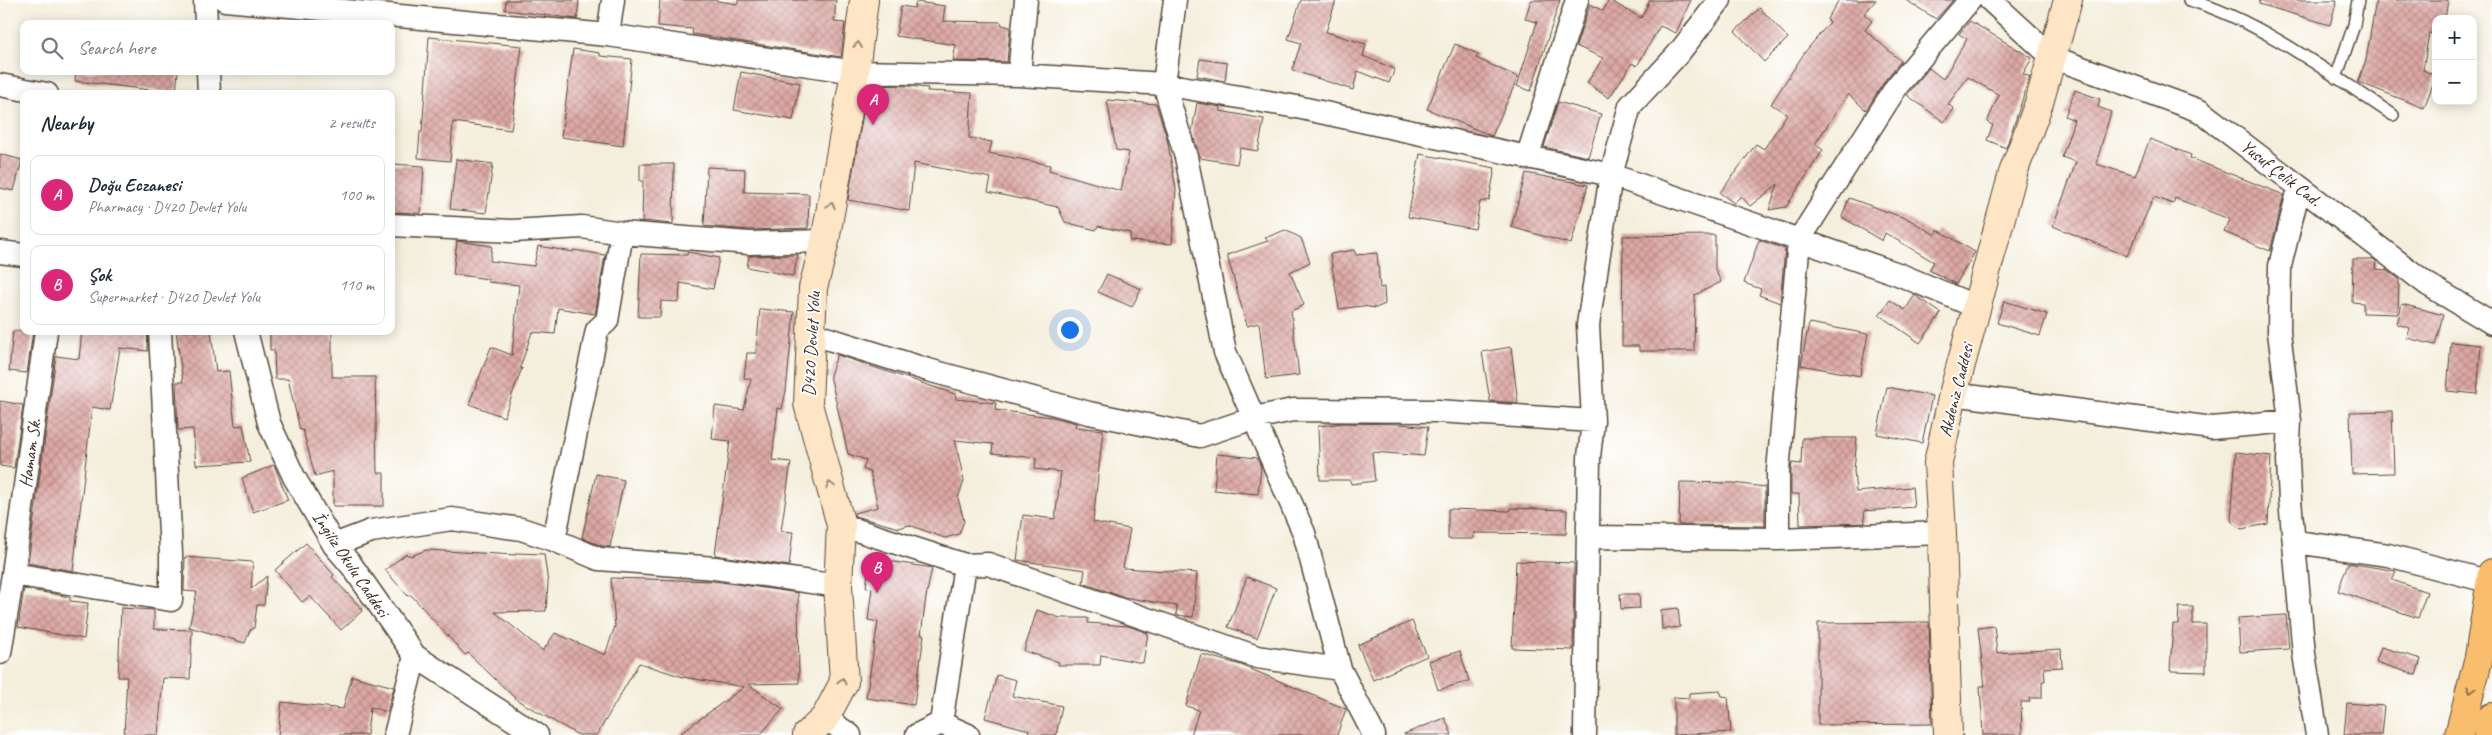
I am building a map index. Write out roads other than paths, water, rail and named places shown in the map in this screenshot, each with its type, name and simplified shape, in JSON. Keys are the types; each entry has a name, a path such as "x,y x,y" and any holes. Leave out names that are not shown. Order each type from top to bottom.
{"main road":[{"path":"2459,735 2479,657 2491,577"},
{"path":"2488,735 2492,717"}],"street":[{"path":"205,0 206,20"},
{"path":"225,0 608,35 855,72 1019,75 1164,84 1297,107 1611,175 1898,274 1977,307"},
{"path":"608,35 614,0"},
{"name":"D420 Devlet Yolu","path":"816,727 844,682 838,586 841,525 808,404 810,333 813,288 825,241 855,72 864,0"},
{"path":"1019,75 1026,0"},
{"path":"1175,0 1164,84 1186,157 1225,352 1304,533 1340,669 1374,735"},
{"path":"1527,158 1577,0"},
{"path":"1585,735 1589,457 1593,420 1588,325 1611,175 1630,106 1678,54 1720,0"},
{"path":"1778,539 1778,471 1799,240 1897,86 1970,0"},
{"path":"1990,0 2052,57"},
{"name":"Akdeniz Caddesi","path":"1948,735 1938,463 1953,394 2013,173 2039,103 2068,0"},
{"name":"Yusuf Çelik Cad.","path":"2052,57 2200,111 2427,284 2492,323"},
{"path":"208,75 210,90"},
{"path":"0,85 26,90"},
{"path":"2299,188 2280,266 2279,332 2290,421 2288,461 2304,654 2317,735"},
{"path":"395,225 512,231 582,227 622,233 749,243 825,241"},
{"path":"554,540 597,330 608,320 622,233"},
{"path":"0,252 20,254"},
{"path":"810,333 928,370 1080,411 1200,436 1254,418 1293,410 1437,411 1593,420"},
{"name":"Hamam Sk.","path":"0,653 13,574 45,335"},
{"path":"13,574 171,600 160,335"},
{"name":"İngiliz Okulu Caddesi","path":"247,335 269,423 294,477 334,545 352,566 415,656 537,735"},
{"path":"1953,394 2212,428 2290,421"},
{"path":"334,545 371,531 452,519 521,529 554,540 599,559 716,568 838,586"},
{"path":"841,525 965,565 988,564 1257,657 1340,669"},
{"path":"1588,537 1778,539 1942,533"},
{"path":"2296,542 2388,555 2491,577"},
{"path":"941,724 965,565"},
{"path":"395,735 415,656"},
{"path":"917,735 941,724 968,735"},
{"path":"816,727 850,735"}],"lane":[{"path":"2189,0 2210,3 2262,32 2393,114"},
{"path":"2336,78 2354,24 2358,0"}],"place":[{"name":"Doğu Eczanesi","path":"873,125"},
{"name":"Şok","path":"877,593"}]}
